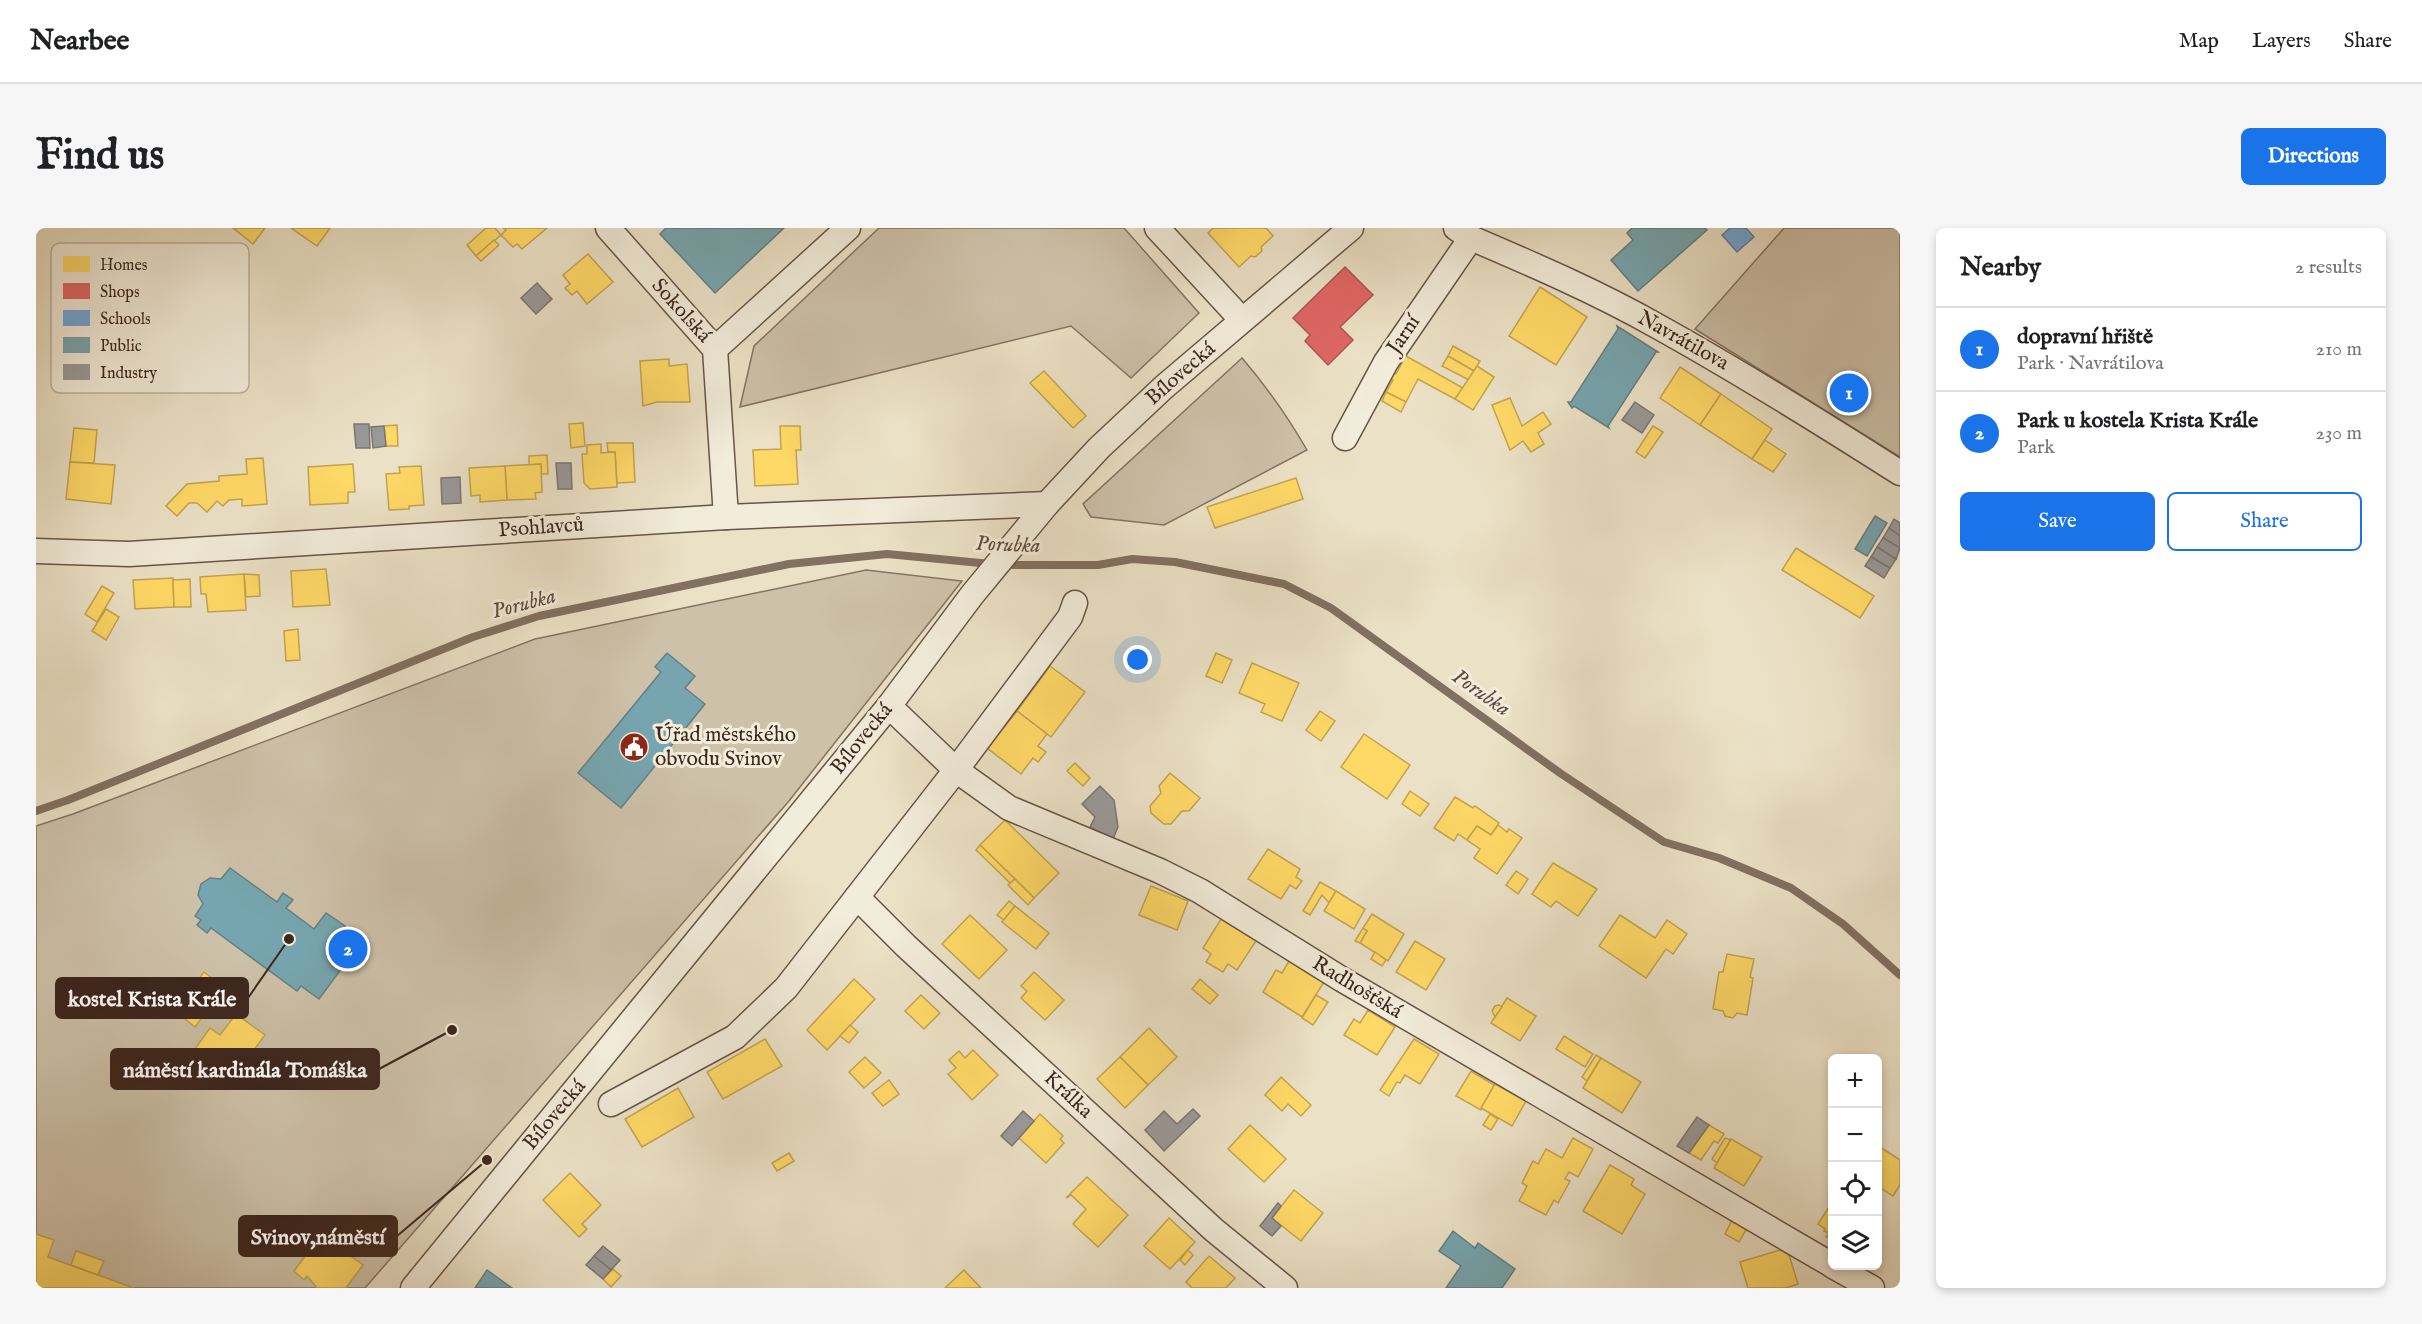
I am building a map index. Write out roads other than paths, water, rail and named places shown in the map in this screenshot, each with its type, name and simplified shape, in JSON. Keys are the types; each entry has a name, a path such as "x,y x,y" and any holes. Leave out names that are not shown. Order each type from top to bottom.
{"street":[{"name":"Sokolská","path":"608,228 715,348 726,517"},
{"path":"715,348 848,228"},
{"path":"1157,228 1242,320"},
{"name":"Bílovecká","path":"413,1288 890,706 972,595 1047,504 1099,448 1242,320 1351,228"},
{"name":"Jarní","path":"1345,438 1386,362 1463,233"},
{"name":"Navrátilova","path":"1463,233 1570,282 1656,325 1900,473"},
{"name":"Psohlavců","path":"36,551 129,554 726,517 1047,504"},
{"path":"611,1104 735,1037 786,988 956,770 1070,617 1075,603"},
{"name":"Radhošťská","path":"890,706 956,770 1009,808 1160,871 1200,891 1342,980 1828,1262"},
{"name":"Králka","path":"857,897 915,954 1214,1230 1285,1288"},
{"name":"Radhošťská","path":"1841,1270 1872,1288"}],"waterway":[{"name":"Porubka","path":"36,811 473,637 539,616 789,564 887,554 991,564"},
{"name":"Porubka","path":"1002,565 1098,565 1132,559 1175,562 1284,584 1331,608 1560,773 1664,842 1719,858 1791,888 1843,924 1900,975"}],"place":[{"name":"dopravní hřiště","path":"1849,393"},
{"name":"Úřad městského obvodu Svinov","path":"634,747"},
{"name":"kostel Krista Krále","path":"289,939"},
{"name":"Park u kostela Krista Krále","path":"348,949"},
{"name":"náměstí kardinála Tomáška","path":"452,1030"},
{"name":"Svinov,náměstí","path":"487,1160"}]}
